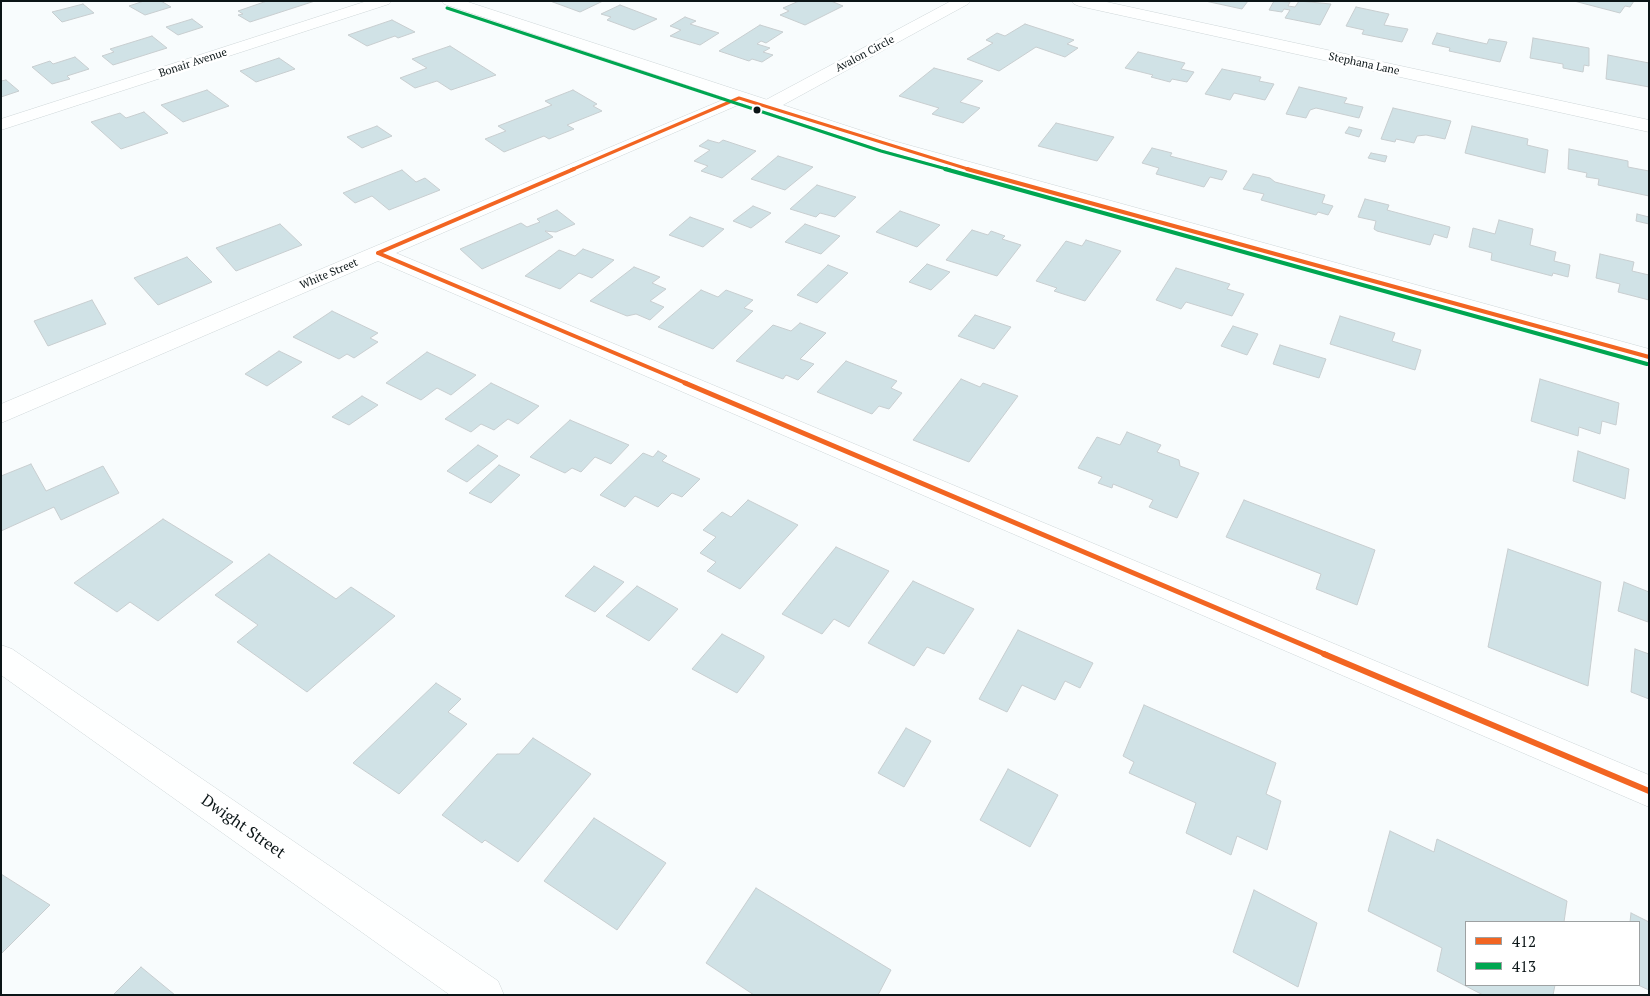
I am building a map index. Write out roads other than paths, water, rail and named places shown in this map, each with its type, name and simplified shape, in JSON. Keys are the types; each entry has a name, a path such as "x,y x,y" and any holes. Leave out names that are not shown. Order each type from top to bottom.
{"street":[{"name":"Bonair Avenue","path":"1,125 384,1"},
{"path":"449,1 766,107 949,164 1649,358"},
{"name":"Avalon Circle","path":"766,107 963,1"},
{"name":"Stephana Lane","path":"1079,1 1649,126"},
{"name":"White Street","path":"1,414 739,98"},
{"path":"378,253 1649,791"},
{"name":"Dwight Street","path":"1,658 484,995"}]}
